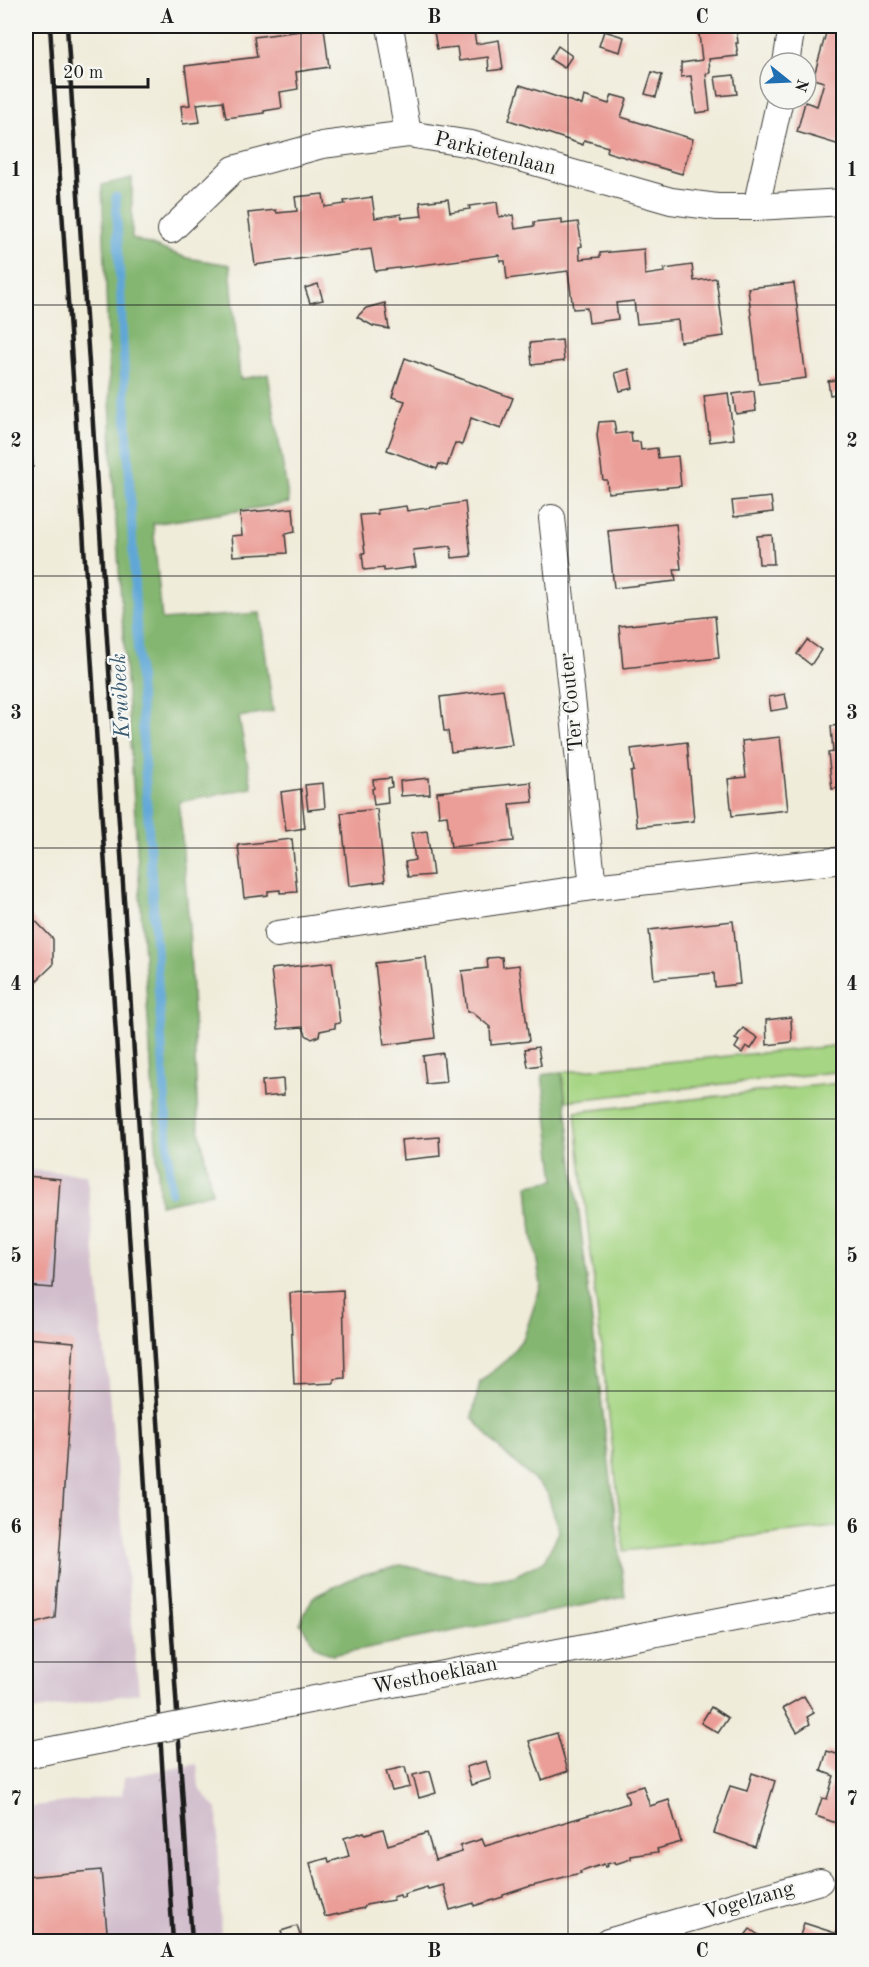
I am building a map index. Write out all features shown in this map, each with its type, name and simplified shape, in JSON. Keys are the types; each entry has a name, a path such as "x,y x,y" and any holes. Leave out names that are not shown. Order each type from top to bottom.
{"street":[{"path":"390,26 408,134"},
{"path":"788,51 792,26"},
{"path":"756,207 777,111"},
{"name":"Parkietenlaan","path":"171,230 234,169 322,145 408,134 471,144 671,201 717,207 843,202"},
{"name":"Ter Couter","path":"552,518 593,887"},
{"path":"277,934 593,887 843,860"},
{"name":"Westhoeklaan","path":"26,1755 843,1597"},
{"name":"Vogelzang","path":"608,1941 820,1881"}],"shaded area":[{"path":"26,1170 87,1174 139,1693 26,1712"},
{"path":"197,1764 199,1788 217,1809 221,1941 26,1941 26,1807 122,1795 124,1777"}],"green space":[{"path":"132,178 132,238 187,258 230,265 240,379 268,374 289,503 153,524 162,620 260,613 273,711 239,717 252,788 179,802 189,927 198,1122 212,1193 160,1205 113,476 102,185"},
{"path":"843,1045 843,1071 566,1101 562,1072"},
{"path":"562,1072 625,1597 332,1655 316,1647 300,1623 313,1597 357,1576 401,1565 478,1582 514,1576 544,1561 559,1532 547,1492 498,1447 472,1417 480,1382 506,1360 524,1337 541,1285 532,1233 528,1185 555,1180 542,1075"},
{"path":"839,1083 844,1125 843,1526 624,1551 575,1112"}],"building":[{"path":"433,26 473,26 476,44 499,40 503,69 489,71 488,57 459,61 457,47 437,49"},
{"path":"698,26 736,26 738,56 709,59 710,73 706,74 710,111 696,113 691,76 681,77 681,63 702,60"},
{"path":"828,26 843,26 843,146 797,132 803,111 818,111 824,82 818,80 818,61"},
{"path":"324,28 329,67 296,72 298,89 280,92 282,108 226,118 223,101 197,104 200,122 183,124 181,106 190,105 185,66 257,57 254,37"},
{"path":"604,31 624,37 620,52 599,46"},
{"path":"558,46 572,56 564,68 550,59"},
{"path":"652,72 662,75 656,97 645,94"},
{"path":"734,75 737,94 718,96 715,77"},
{"path":"520,85 582,105 584,96 609,104 612,95 627,99 621,117 693,139 682,174 607,152 608,147 584,140 583,145 509,120"},
{"path":"323,194 325,207 345,204 344,201 372,197 375,218 401,214 402,218 422,216 420,202 448,199 450,212 470,209 469,206 497,202 499,217 513,215 515,229 534,226 534,222 562,219 562,224 578,222 582,246 579,247 580,259 600,257 600,253 644,249 645,275 665,272 664,269 692,265 694,281 716,278 724,336 680,342 678,320 637,324 634,301 616,303 618,319 589,323 587,308 573,309 568,271 507,279 505,261 500,261 499,255 375,271 371,249 255,265 248,213 276,210 277,213 297,211 295,197"},
{"path":"794,283 806,378 759,384 748,288"},
{"path":"318,284 323,300 310,303 305,288"},
{"path":"385,303 389,329 373,326 357,317 366,308"},
{"path":"562,340 564,361 532,365 530,343"},
{"path":"405,358 513,398 501,429 471,418 462,445 455,443 447,466 439,464 437,469 387,450 405,401 392,397"},
{"path":"629,369 633,388 620,391 615,373"},
{"path":"843,379 843,393 830,395 828,381"},
{"path":"754,391 756,411 736,414 733,394"},
{"path":"728,393 734,439 710,442 704,396"},
{"path":"614,421 616,434 631,432 632,442 640,442 641,450 657,448 658,458 678,456 681,486 608,493 607,480 603,480 597,435 599,422"},
{"path":"26,451 32,451 31,489 26,489"},
{"path":"771,497 773,512 734,517 732,501"},
{"path":"465,502 471,556 452,558 451,546 413,550 416,567 384,571 384,568 364,570 362,553 365,553 360,515 378,514 377,510 406,506 407,511"},
{"path":"293,508 295,532 285,534 287,553 233,556 231,536 242,535 240,513"},
{"path":"676,524 681,569 674,569 676,581 614,588 608,531"},
{"path":"772,535 774,564 759,564 757,536"},
{"path":"715,616 719,658 623,668 619,626"},
{"path":"807,640 821,650 811,665 797,654"},
{"path":"503,689 512,745 451,752 448,731 444,731 440,697"},
{"path":"785,694 788,708 771,711 769,697"},
{"path":"843,725 843,787 832,789 828,753 833,752 831,726"},
{"path":"780,737 788,810 732,816 728,779 746,777 742,741"},
{"path":"687,742 694,821 637,827 631,775 634,771 631,749"},
{"path":"391,778 392,787 387,788 388,803 374,805 373,780"},
{"path":"429,778 430,794 401,796 400,781"},
{"path":"531,782 533,802 510,804 514,841 451,847 447,815 439,816 437,792"},
{"path":"323,783 325,808 308,810 305,785"},
{"path":"301,789 305,828 286,831 281,792"},
{"path":"377,809 385,881 349,886 341,813"},
{"path":"427,831 433,875 408,877 405,862 415,860 411,833"},
{"path":"292,839 297,892 268,891 268,895 244,898 238,845"},
{"path":"26,911 53,939 53,965 26,991"},
{"path":"733,921 740,984 715,987 714,973 654,979 649,930"},
{"path":"426,957 435,1038 384,1045 375,963"},
{"path":"502,957 503,967 519,965 529,1041 491,1045 490,1027 472,1012 467,1012 462,971 488,968 487,958"},
{"path":"332,962 340,1023 335,1024 335,1028 320,1031 319,1036 312,1039 306,1035 303,1027 278,1029 271,969"},
{"path":"791,1017 792,1042 767,1045 766,1020"},
{"path":"743,1028 758,1038 751,1049 746,1046 742,1053 735,1048 739,1041 735,1039"},
{"path":"538,1047 541,1065 528,1067 525,1049"},
{"path":"443,1053 446,1082 426,1084 423,1056"},
{"path":"283,1079 284,1095 263,1097 262,1081"},
{"path":"439,1137 440,1156 403,1160 401,1140"},
{"path":"26,1176 60,1179 53,1288 26,1286"},
{"path":"343,1290 345,1378 334,1379 334,1383 294,1385 290,1293"},
{"path":"26,1338 74,1342 55,1618 26,1626"},
{"path":"804,1696 814,1713 807,1717 810,1724 797,1732 783,1708"},
{"path":"711,1707 728,1718 718,1733 701,1723"},
{"path":"557,1733 568,1771 542,1780 529,1741"},
{"path":"827,1751 843,1756 843,1806 841,1805 836,1823 816,1816 822,1798 827,1799 834,1776 821,1771"},
{"path":"486,1761 491,1779 471,1785 466,1767"},
{"path":"405,1767 410,1787 392,1791 386,1771"},
{"path":"430,1771 436,1793 419,1798 413,1775"},
{"path":"752,1773 775,1781 755,1847 714,1833 730,1786 747,1791"},
{"path":"643,1786 650,1806 669,1800 681,1842 657,1849 658,1852 631,1856 631,1859 607,1864 608,1866 605,1867 604,1864 580,1872 581,1874 528,1887 474,1906 474,1903 450,1910 443,1885 428,1889 427,1887 404,1894 405,1897 401,1898 400,1895 393,1897 394,1900 366,1905 364,1908 325,1917 310,1863 328,1858 329,1862 349,1856 344,1838 383,1829 388,1845 427,1833 435,1860 462,1852 460,1846 482,1839 485,1846 629,1803 625,1791"},
{"path":"101,1870 108,1941 26,1941 26,1877"},
{"path":"843,1919 843,1941 799,1939 804,1923 838,1934"},
{"path":"297,1926 302,1941 284,1941 281,1931"},
{"path":"750,1929 767,1941 747,1941 743,1938"}],"waterway":[{"name":"Kruibeek","path":"116,197 138,658 171,1192"}],"railway":[{"path":"50,26 173,1942"},
{"path":"67,26 192,1942"}]}
